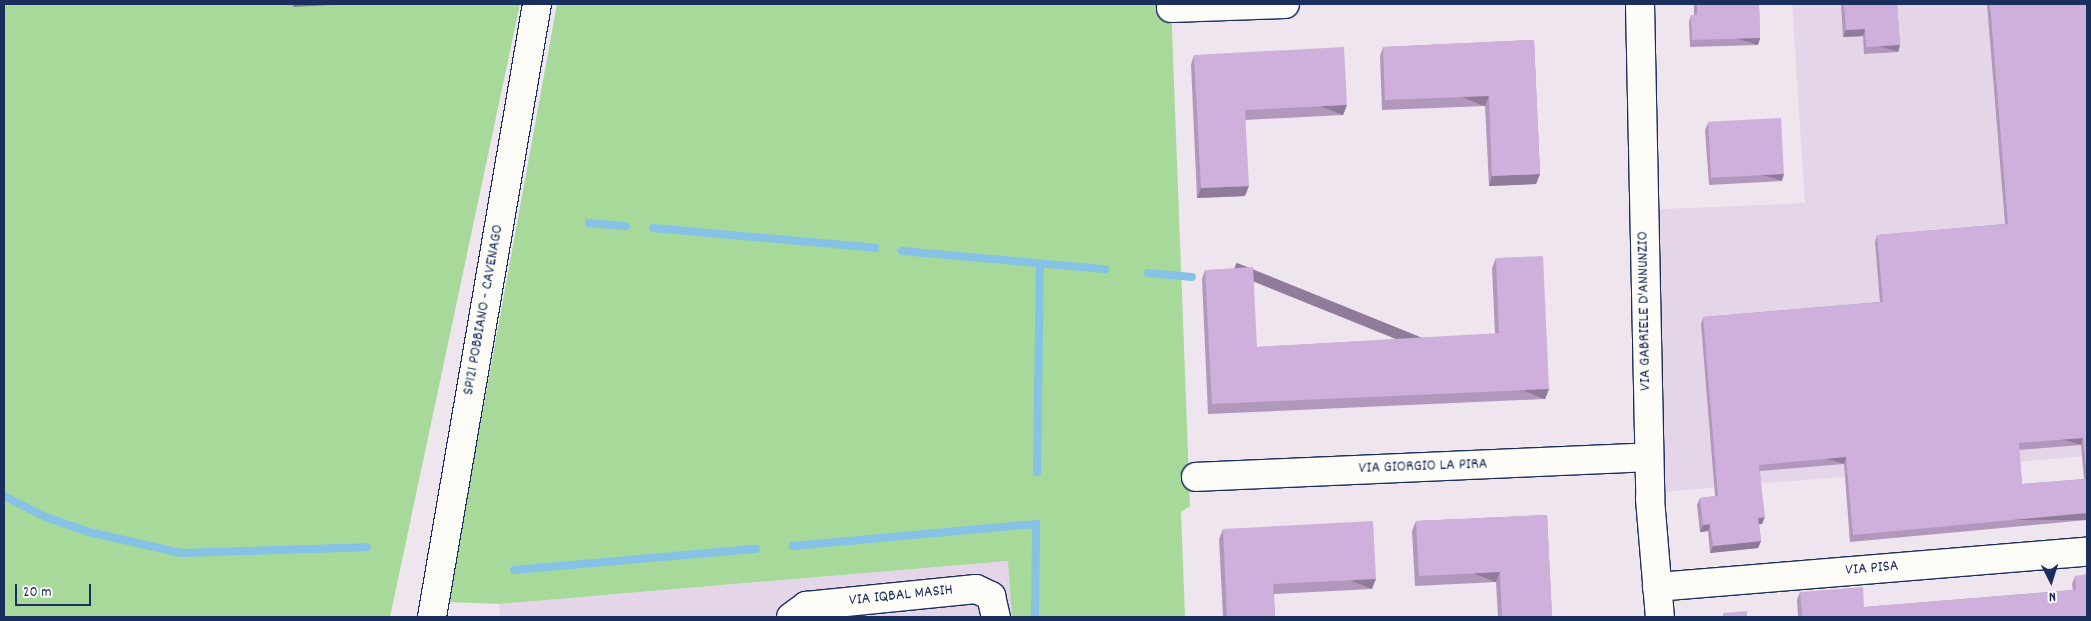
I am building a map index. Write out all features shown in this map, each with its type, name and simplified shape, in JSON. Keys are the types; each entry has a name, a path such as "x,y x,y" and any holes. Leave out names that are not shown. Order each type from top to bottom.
{"street":[{"name":"SP121 POBBIANO - CAVENAGO","path":"432,617 537,4"},
{"path":"1171,8 1285,4"},
{"name":"VIA GABRIELE D'ANNUNZIO","path":"1640,4 1649,457 1660,617"},
{"name":"VIA GIORGIO LA PIRA","path":"1196,477 1649,457"},
{"name":"VIA PISA","path":"1657,587 2087,552"},
{"name":"VIA IQBAL MASIH","path":"791,617 806,606 976,588 988,592 996,617"}],"shaded area":[{"path":"1792,4 2087,4 2087,456 1650,493 1643,210 1805,203"},
{"path":"1009,561 1012,617 500,617 499,604"}],"green space":[{"path":"4,4 520,4 390,617 4,617"},
{"path":"557,4 1171,4 1190,506 1181,512 1185,617 1012,617 1008,561 499,604 448,602"}],"building":[{"path":"1697,4 1759,4 1760,38 1692,40 1691,15 1697,15"},
{"path":"1844,4 1897,4 1900,45 1866,47 1865,29 1846,30"},
{"path":"1990,4 2087,4 2087,479 2087,513 1853,535 1846,457 1759,465 1765,517 1758,518 1761,541 1713,546 1710,524 1703,525 1700,498 1718,496 1703,317 1883,302 1877,235 2008,224","holes":["2083,438 2087,479 2022,484 2019,443"]},
{"path":"1534,40 1540,174 1492,176 1489,96 1385,100 1383,47"},
{"path":"1344,47 1347,105 1245,110 1249,186 1201,188 1194,55"},
{"path":"1781,118 1784,174 1711,178 1708,122"},
{"path":"1543,256 1549,389 1212,404 1205,270 1253,267 1257,347 1499,333 1496,258"},
{"path":"1547,515 1552,617 1502,617 1500,572 1419,576 1416,521"},
{"path":"1373,521 1376,579 1273,584 1275,617 1227,617 1223,529"},
{"path":"2087,574 2087,617 1802,617 1800,592 1863,587 1864,607 2076,590 2075,576"},
{"path":"1747,611 1747,617 1723,617 1723,613"}],"waterway":[{"path":"589,223 626,226"},
{"path":"653,228 875,248"},
{"path":"902,251 1105,269"},
{"path":"1037,472 1040,263"},
{"path":"1148,273 1192,277"},
{"path":"4,496 43,516 89,532 181,553 367,547"},
{"path":"793,546 1036,524 1035,617"},
{"path":"514,570 756,549"}]}
